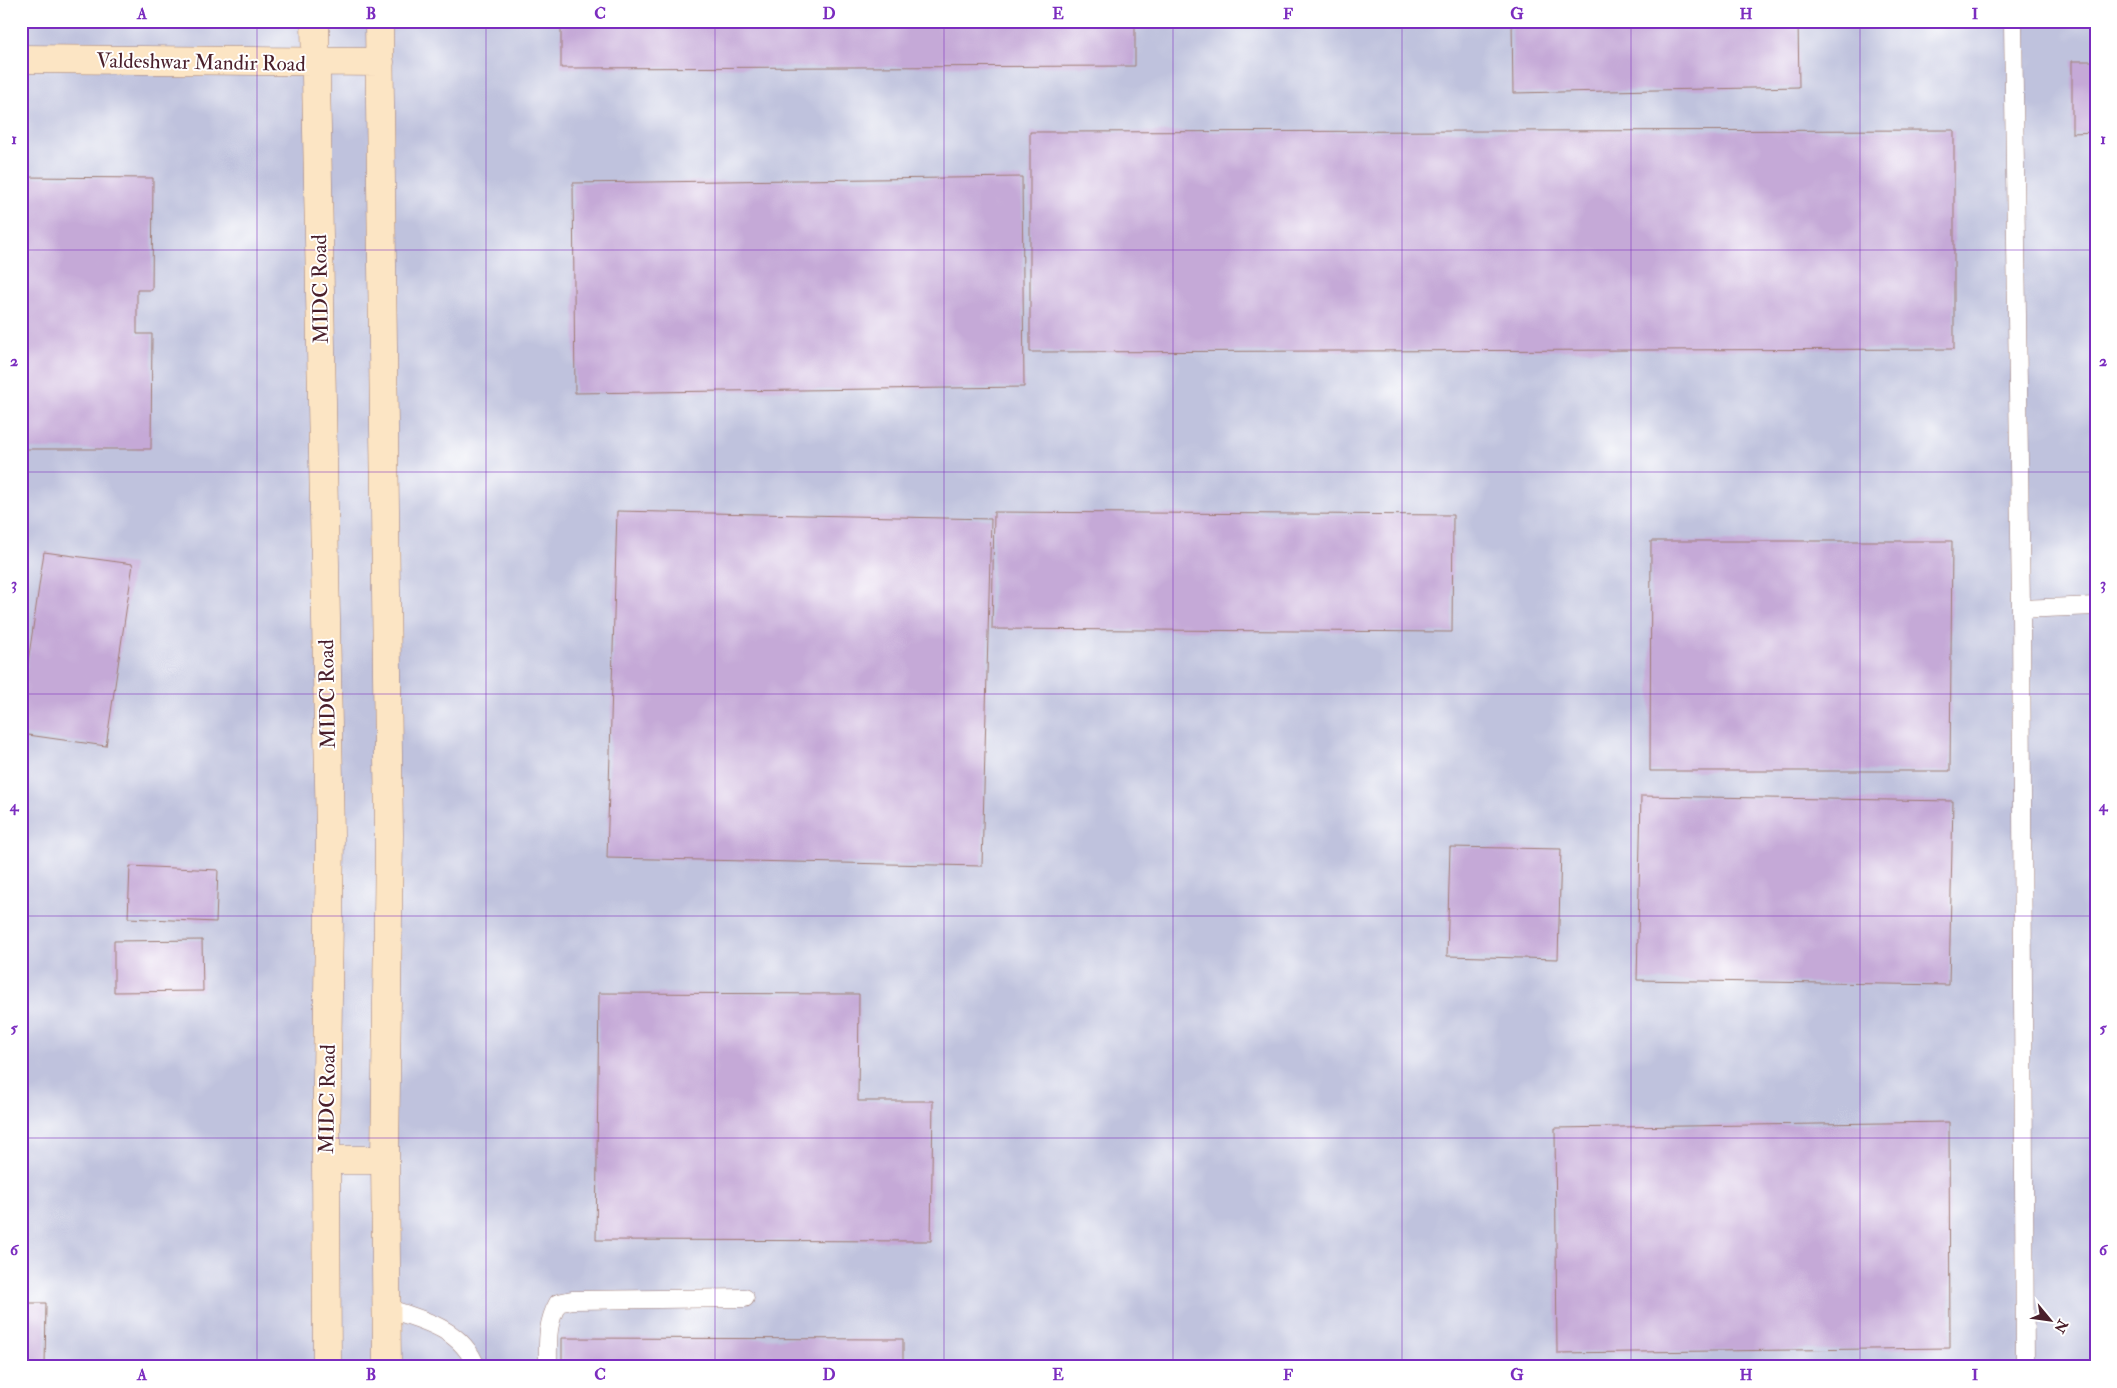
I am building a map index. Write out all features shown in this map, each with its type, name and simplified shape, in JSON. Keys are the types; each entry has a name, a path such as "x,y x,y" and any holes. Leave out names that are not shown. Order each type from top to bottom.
{"main road":[{"name":"MIDC Road","path":"315,21 330,836 326,1160 328,1367"},
{"path":"379,21 389,835 385,1160 387,1367"},
{"name":"Valdeshwar Mandir Road","path":"21,59 316,63 380,62"},
{"path":"326,1160 385,1160"}],"lane":[{"path":"2013,21 2021,609 2025,1367"},
{"path":"2021,609 2096,606"},
{"path":"548,1367 548,1330 551,1315 558,1303 572,1300 745,1298"},
{"path":"386,1308 428,1321 451,1333 472,1355 476,1367"}],"shaded area":[{"path":"21,21 2096,21 2096,1367 21,1367"}],"building":[{"path":"561,21 1135,21 1135,66 561,68"},
{"path":"1512,21 1798,21 1799,87 1513,93"},
{"path":"2072,61 2096,61 2096,132 2072,133"},
{"path":"1954,130 1954,349 1030,352 1030,132"},
{"path":"21,177 153,178 152,290 137,290 137,334 152,334 151,449 21,449"},
{"path":"1022,177 1024,387 575,393 573,183"},
{"path":"617,511 991,519 982,866 607,858"},
{"path":"994,512 1453,515 1452,632 992,629"},
{"path":"1651,541 1952,541 1950,771 1650,771"},
{"path":"44,552 133,564 106,746 21,734 21,710"},
{"path":"1641,796 1953,801 1949,985 1637,980"},
{"path":"1450,847 1561,849 1558,959 1447,956"},
{"path":"130,866 218,870 216,922 128,918"},
{"path":"202,940 203,991 114,992 114,941"},
{"path":"599,993 859,994 858,1101 933,1101 931,1241 596,1240"},
{"path":"1949,1122 1950,1348 1557,1353 1555,1128"},
{"path":"21,1303 46,1303 45,1367 21,1367"},
{"path":"562,1338 903,1339 903,1367 562,1367"}]}
